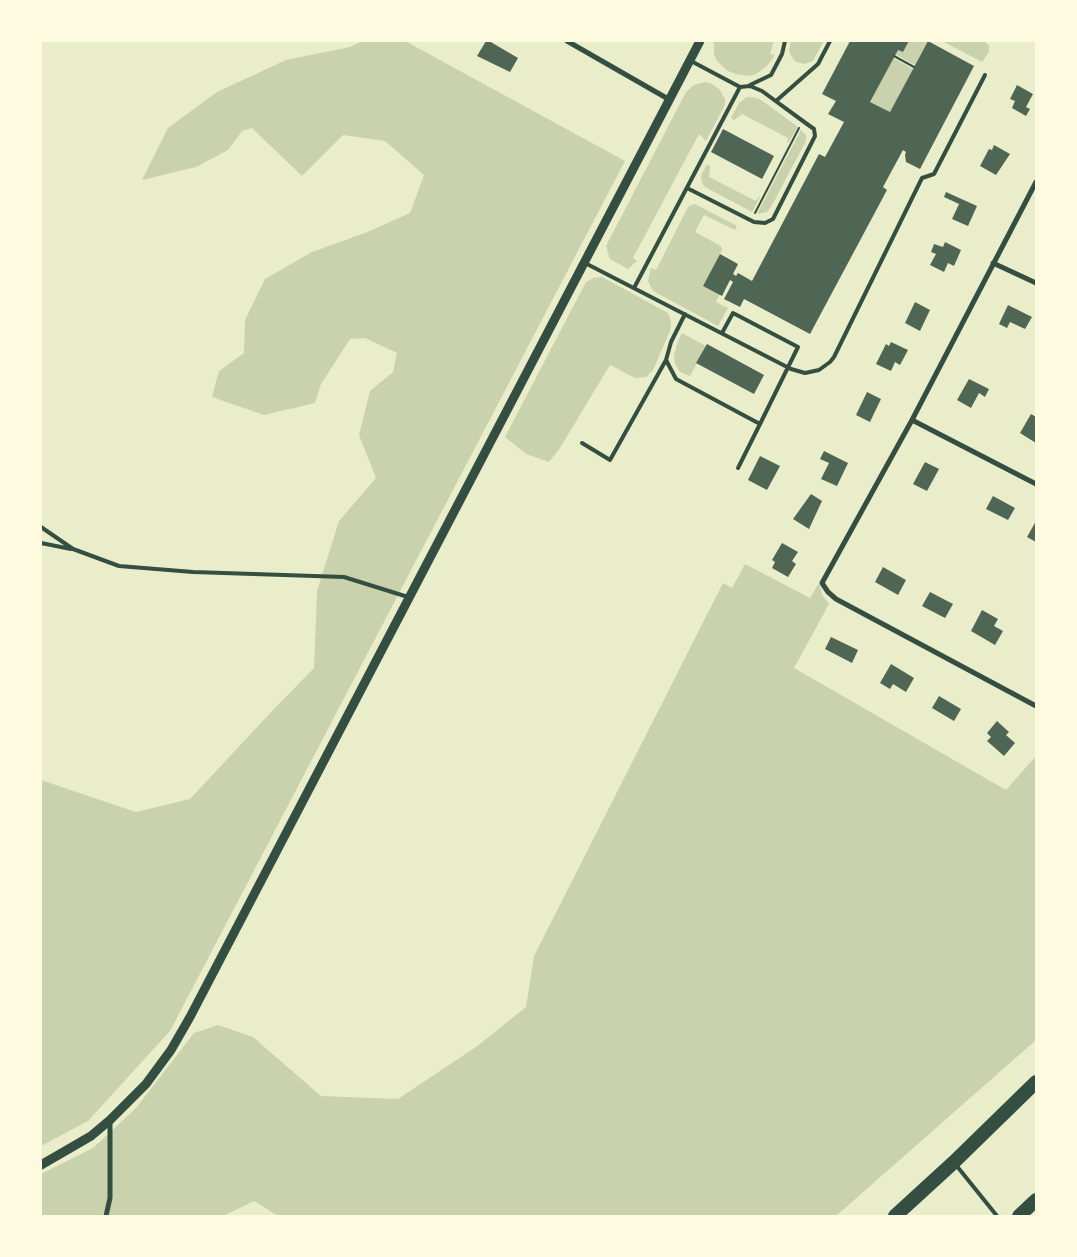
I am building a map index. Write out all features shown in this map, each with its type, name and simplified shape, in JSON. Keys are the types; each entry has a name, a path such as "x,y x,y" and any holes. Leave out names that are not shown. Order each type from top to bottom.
{"highway":[{"path":"894,1216 954,1162 1036,1082"},
{"path":"1019,1216 1036,1200"}],"street":[{"path":"567,41 670,100"},
{"path":"41,1166 91,1136 110,1120 146,1084 171,1050 410,598 700,41"},
{"path":"1036,182 912,420 822,584 836,599 1036,706"},
{"path":"994,262 1036,283"},
{"path":"912,420 1036,484"},
{"path":"106,1216 110,1198 110,1120"}],"lane":[{"path":"690,60 740,87 750,86 771,75 782,54 785,41"},
{"path":"776,101 818,64 830,41"},
{"path":"585,263 798,372 812,372 825,367 834,357 922,178 934,174 985,75"},
{"path":"687,188 754,222 765,223 773,219 815,136 814,129 762,91 750,86"},
{"path":"634,288 740,87"},
{"path":"722,333 733,313 798,347 738,468"},
{"path":"582,443 610,460 666,360 671,342 686,314"},
{"path":"666,360 676,379 760,424"},
{"path":"41,527 73,549"},
{"path":"41,543 73,549 120,566 192,572 344,577 410,598"},
{"path":"954,1162 997,1216"}],"path":[{"path":"894,56 914,67"},
{"path":"755,213 799,128"}],"green space":[{"path":"362,41 405,41 625,161 170,1031 88,1121 41,1146 41,780 136,812 190,799 314,668 317,591 339,521 376,478 359,435 370,391 393,372 397,353 365,338 350,339 321,384 315,403 264,415 212,397 219,371 244,353 245,320 265,279 312,252 365,233 410,213 424,175 385,141 343,135 302,176 252,128 242,131 228,150 196,167 142,180 168,128 217,92 286,60 350,47"},
{"path":"714,41 774,41 770,54 775,55 767,66 756,74 750,76 736,74 728,71 717,61 714,54"},
{"path":"791,41 824,41 813,61 804,64 796,62 791,56 789,49"},
{"path":"909,41 928,41 915,65 895,54 898,50 903,52"},
{"path":"942,41 983,41 989,45 989,52 982,62"},
{"path":"893,58 913,69 890,112 870,102"},
{"path":"705,82 719,89 725,99 725,105 706,141 699,134 633,258 637,261 628,269 610,259 606,246 686,92 694,85"},
{"path":"747,97 761,100 798,127 788,143 788,138 742,114 734,120 731,118 739,103"},
{"path":"801,130 806,135 806,141 771,207 767,212 757,214"},
{"path":"707,164 710,166 709,177 756,201 760,197 752,212 705,187 701,176"},
{"path":"695,204 737,226 735,230 704,215 695,232 721,246 722,250 703,286 720,294 716,302 728,308 718,326 653,291 648,281 651,268 656,270 686,211 689,206"},
{"path":"602,277 668,313 671,321 670,331 653,370 646,377 635,378 610,365 560,448 549,462 526,454 505,437 586,282 593,278"},
{"path":"682,333 706,346 690,376 680,372 675,364 674,355"},
{"path":"745,564 810,598 819,583 822,595 829,604 794,668 1006,790 1036,756 1036,1040 836,1216 278,1216 254,1201 223,1216 41,1216 41,1174 93,1148 136,1108 194,1033 218,1025 253,1037 321,1096 398,1099 476,1047 526,1007 534,956 723,583 732,588"}],"building":[{"path":"486,41 518,58 510,72 477,56"},
{"path":"850,41 909,41 903,52 898,50 870,102 890,112 928,41 974,66 920,169 906,162 906,152 903,150 883,187 887,190 810,334 744,299 740,307 724,299 733,282 730,280 722,296 703,286 720,254 738,264 733,274 736,276 738,273 752,281 819,154 825,157 844,122 828,114 836,101 822,94"},
{"path":"1017,85 1033,94 1026,107 1030,109 1026,116 1012,108 1015,101 1010,99"},
{"path":"723,129 774,156 762,179 711,152"},
{"path":"994,145 1010,154 996,175 980,166 989,149 992,150"},
{"path":"946,192 977,206 968,226 952,219 959,204 944,197"},
{"path":"945,242 961,250 954,266 948,263 944,272 930,265 936,254 931,252 934,244 943,247"},
{"path":"915,302 930,310 920,331 905,323"},
{"path":"1008,305 1032,317 1025,329 1010,322 1007,328 999,324"},
{"path":"891,342 908,350 900,365 895,362 891,371 876,364 886,344 889,346"},
{"path":"707,344 764,375 754,394 696,363"},
{"path":"969,379 989,389 985,397 979,393 971,408 957,400"},
{"path":"867,392 881,399 870,422 856,415"},
{"path":"1031,414 1036,417 1036,443 1020,433"},
{"path":"824,451 848,463 837,486 821,479 829,463 820,459"},
{"path":"760,456 780,466 767,490 748,480"},
{"path":"925,462 939,469 927,491 913,484"},
{"path":"811,494 822,501 809,529 793,519"},
{"path":"993,496 1015,508 1008,520 986,509"},
{"path":"1036,521 1036,542 1027,537"},
{"path":"782,543 798,552 792,561 796,564 788,577 772,568 775,562 772,560"},
{"path":"883,567 906,580 898,595 875,582"},
{"path":"930,592 953,604 945,618 922,606"},
{"path":"982,610 998,619 994,626 1003,631 995,645 971,631"},
{"path":"831,637 858,650 852,663 825,649"},
{"path":"891,664 914,678 906,692 893,684 890,689 880,683"},
{"path":"939,696 961,709 954,721 932,708"},
{"path":"997,721 1009,732 1006,735 1015,743 1004,756 987,741 991,737 987,733"}]}
